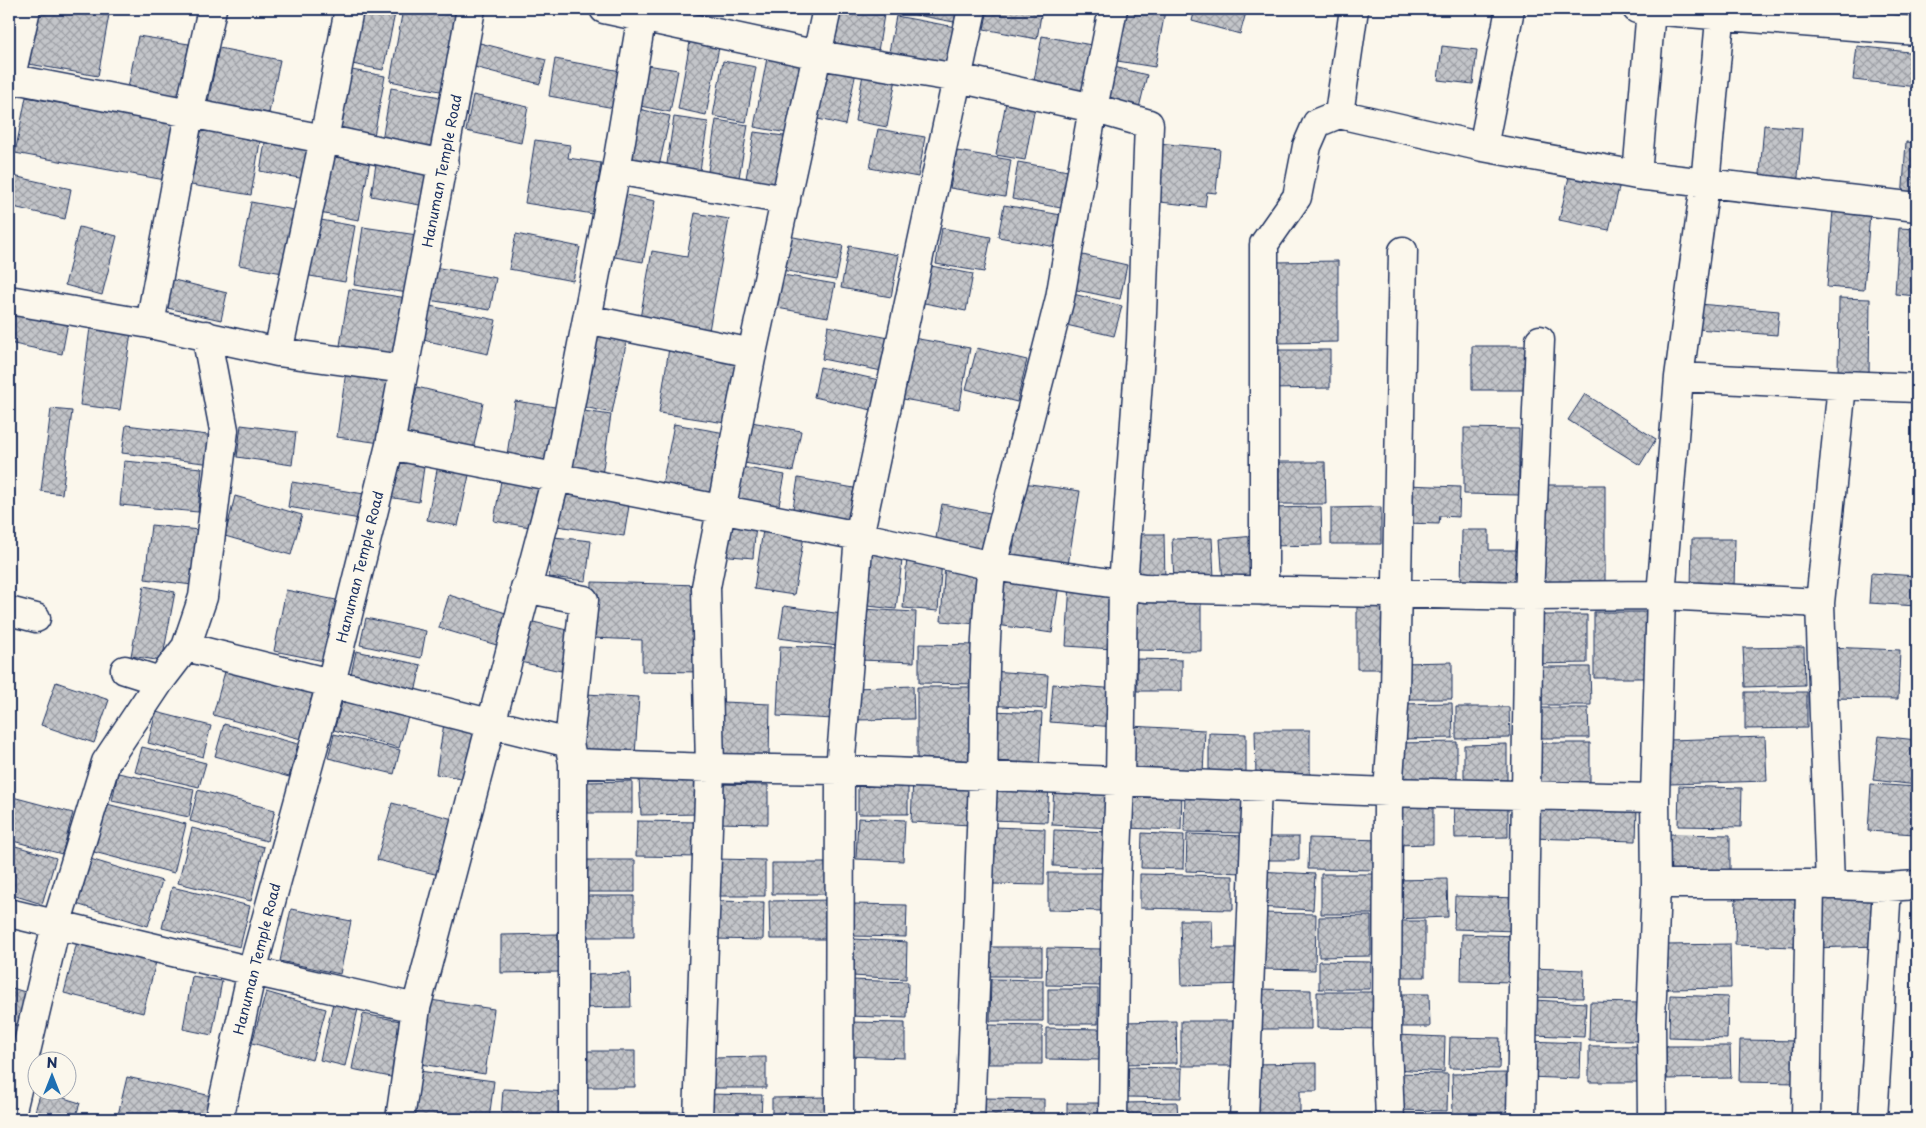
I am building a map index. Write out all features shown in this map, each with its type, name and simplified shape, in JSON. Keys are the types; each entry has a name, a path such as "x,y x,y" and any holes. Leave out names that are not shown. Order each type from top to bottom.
{"street":[{"path":"26,9 9,81 324,139 444,164"},
{"path":"150,324 189,114 212,9"},
{"path":"278,352 324,139 349,9"},
{"name":"Hanuman Temple Road","path":"219,1119 252,971 331,683 390,444 444,164 471,9"},
{"path":"604,9 642,13 818,54 958,78 1093,108 1150,124 1141,340 1123,585 1113,1119"},
{"path":"698,1119 710,768 706,587 752,353 828,9"},
{"path":"839,1119 840,770 859,536 972,9"},
{"path":"970,1119 985,675 992,566 1060,298 1093,108 1113,9"},
{"path":"1339,114 1354,9"},
{"path":"1483,147 1510,9"},
{"path":"1637,175 1646,9 1721,12 1917,30"},
{"path":"1652,1119 1651,1022 1656,884 1655,798 1661,595 1679,377 1705,184 1721,12"},
{"path":"400,1119 416,1008 468,816 525,588 556,478 616,170 642,13"},
{"path":"1264,591 1264,244 1297,197 1307,146 1317,123 1339,114 1483,147 1637,175 1917,207"},
{"path":"616,170 786,200"},
{"path":"1390,1119 1387,1044 1388,792 1395,692 1398,594 1403,251"},
{"path":"9,300 150,324 278,352 404,369"},
{"path":"587,319 752,353"},
{"path":"10,1119 56,925 106,762 160,681 186,647 203,598 224,430 206,335"},
{"path":"1521,1119 1529,596 1540,340"},
{"path":"1679,377 1917,388"},
{"path":"1806,1119 1820,885 1820,603 1842,385"},
{"path":"390,444 859,536 992,566 1145,588 1529,596 1661,595 1820,603"},
{"path":"525,588 584,600 571,753 573,1119"},
{"path":"9,611 36,618"},
{"path":"186,647 490,724 571,753 710,768 840,770 1388,792 1655,798"},
{"path":"125,670 160,681"},
{"path":"1244,1119 1257,786"},
{"path":"1656,884 1886,887 1917,885"},
{"path":"1873,1119 1886,887"},
{"path":"9,913 416,1008"}],"building":[{"path":"39,9 110,9 98,76 29,64"},
{"path":"358,9 396,9 383,70 347,63"},
{"path":"403,9 461,9 445,92 390,81"},
{"path":"838,9 885,9 878,51 832,42"},
{"path":"900,9 957,9 954,22 900,12"},
{"path":"988,9 1042,9 1037,39 984,29"},
{"path":"1120,9 1165,11 1155,67 1111,60"},
{"path":"1195,9 1247,9 1240,34 1192,21"},
{"path":"896,16 955,27 949,63 889,52"},
{"path":"138,36 189,44 179,96 128,88"},
{"path":"1042,36 1097,46 1089,92 1034,81"},
{"path":"690,42 719,47 706,115 678,109"},
{"path":"480,43 546,60 540,84 474,67"},
{"path":"1442,46 1477,50 1473,84 1438,80"},
{"path":"1857,46 1917,53 1917,87 1853,80"},
{"path":"219,48 280,60 269,113 208,102"},
{"path":"767,58 806,65 793,134 754,127"},
{"path":"555,59 621,71 614,108 549,96"},
{"path":"723,61 756,67 746,122 713,116"},
{"path":"647,65 678,70 670,112 640,106"},
{"path":"821,65 856,72 845,125 809,117"},
{"path":"1110,66 1147,75 1139,108 1101,99"},
{"path":"346,69 385,76 374,136 336,129"},
{"path":"863,74 896,79 887,127 855,121"},
{"path":"391,88 441,97 432,149 382,140"},
{"path":"473,95 528,107 521,143 466,131"},
{"path":"26,97 175,124 165,180 15,153"},
{"path":"1006,102 1035,107 1025,160 996,155"},
{"path":"639,109 670,116 658,171 628,164"},
{"path":"674,117 708,122 698,182 665,177"},
{"path":"716,120 748,125 737,189 706,184"},
{"path":"1764,125 1802,128 1797,189 1759,186"},
{"path":"202,126 261,136 251,195 191,185"},
{"path":"878,129 925,137 918,177 870,168"},
{"path":"754,132 791,137 783,190 745,184"},
{"path":"266,137 311,146 305,179 260,171"},
{"path":"535,140 570,145 568,158 601,163 593,214 525,203"},
{"path":"1906,142 1917,143 1917,203 1902,201"},
{"path":"1158,143 1220,149 1216,193 1207,192 1205,207 1151,201"},
{"path":"957,151 1011,160 1005,197 950,188"},
{"path":"330,154 370,160 359,220 319,213"},
{"path":"1018,162 1068,171 1061,208 1012,199"},
{"path":"376,164 431,174 425,206 371,196"},
{"path":"1571,168 1621,179 1609,230 1559,220"},
{"path":"9,175 71,189 65,219 9,206"},
{"path":"621,194 655,201 643,262 609,256"},
{"path":"251,202 299,211 288,274 239,265"},
{"path":"1004,205 1067,216 1062,248 998,237"},
{"path":"1833,210 1870,213 1864,290 1827,287"},
{"path":"695,213 729,219 708,336 639,324 652,251 687,257"},
{"path":"315,219 355,226 345,282 304,275"},
{"path":"79,227 117,236 102,295 65,285"},
{"path":"363,227 417,235 408,293 354,285"},
{"path":"942,228 991,237 984,272 936,264"},
{"path":"1899,228 1917,229 1917,296 1895,294"},
{"path":"516,234 580,247 573,281 509,269"},
{"path":"788,236 843,246 836,280 782,270"},
{"path":"849,246 899,255 891,297 841,288"},
{"path":"1074,253 1127,265 1120,299 1067,288"},
{"path":"1338,261 1338,342 1275,343 1275,262"},
{"path":"926,265 973,274 966,311 919,302"},
{"path":"434,267 496,278 490,310 429,300"},
{"path":"783,275 835,284 828,317 777,308"},
{"path":"170,279 227,293 221,320 163,307"},
{"path":"349,289 407,298 397,361 339,352"},
{"path":"1069,293 1122,306 1114,336 1062,324"},
{"path":"1839,298 1870,299 1869,376 1838,375"},
{"path":"1699,304 1779,311 1777,335 1697,329"},
{"path":"9,305 69,317 62,354 9,343"},
{"path":"430,306 496,320 488,354 423,340"},
{"path":"91,320 132,325 120,410 80,405"},
{"path":"828,326 889,338 882,371 822,359"},
{"path":"594,332 627,339 612,413 579,406"},
{"path":"913,338 970,348 959,409 903,399"},
{"path":"1472,346 1528,346 1529,390 1472,390"},
{"path":"669,348 742,358 732,424 659,413"},
{"path":"977,348 1027,360 1017,402 966,389"},
{"path":"1271,350 1330,350 1330,388 1271,389"},
{"path":"820,367 879,380 872,410 814,397"},
{"path":"346,371 390,377 381,443 337,437"},
{"path":"417,387 483,403 473,450 406,434"},
{"path":"1585,394 1656,439 1640,465 1568,420"},
{"path":"515,401 555,407 547,461 507,455"},
{"path":"51,409 72,411 62,494 41,491"},
{"path":"577,410 611,415 602,475 568,469"},
{"path":"746,421 801,431 793,471 738,462"},
{"path":"674,424 731,434 720,496 662,485"},
{"path":"126,425 216,436 212,464 122,453"},
{"path":"241,425 296,432 292,465 237,457"},
{"path":"1464,428 1519,429 1519,495 1464,494"},
{"path":"395,455 425,460 419,502 388,497"},
{"path":"439,460 471,466 458,526 427,520"},
{"path":"124,461 202,468 198,512 120,505"},
{"path":"1279,462 1325,462 1326,504 1279,504"},
{"path":"736,466 785,475 777,515 728,506"},
{"path":"502,475 544,482 536,528 494,521"},
{"path":"798,478 854,488 846,530 791,520"},
{"path":"292,482 364,494 360,519 288,507"},
{"path":"1023,483 1080,491 1067,571 1011,562"},
{"path":"1406,485 1460,487 1459,517 1440,516 1439,524 1404,523"},
{"path":"1541,485 1605,485 1605,591 1541,591"},
{"path":"563,489 630,500 624,536 557,526"},
{"path":"235,496 302,515 291,555 225,536"},
{"path":"942,504 995,514 988,554 935,544"},
{"path":"1321,507 1322,545 1269,546 1269,508"},
{"path":"1381,507 1381,544 1331,544 1331,508"},
{"path":"722,521 756,524 753,558 719,555"},
{"path":"151,525 199,530 192,585 145,579"},
{"path":"763,530 804,536 794,595 754,589"},
{"path":"1462,530 1489,530 1489,550 1525,550 1524,590 1461,589"},
{"path":"1130,534 1164,534 1165,581 1130,581"},
{"path":"1255,536 1258,581 1223,583 1220,539"},
{"path":"554,537 591,541 586,581 549,577"},
{"path":"1212,538 1214,577 1174,580 1172,539"},
{"path":"1692,539 1735,539 1734,589 1691,589"},
{"path":"865,547 903,552 896,609 858,605"},
{"path":"907,557 942,560 938,611 903,608"},
{"path":"945,563 982,566 977,624 941,621"},
{"path":"1871,573 1917,576 1917,606 1869,603"},
{"path":"997,576 1059,585 1052,633 990,624"},
{"path":"592,582 700,585 698,672 642,671 642,640 591,638"},
{"path":"1070,584 1118,587 1113,649 1066,646"},
{"path":"144,586 175,592 162,661 131,656"},
{"path":"286,590 341,601 329,662 274,651"},
{"path":"449,595 509,614 500,646 439,628"},
{"path":"1131,601 1201,601 1201,651 1131,650"},
{"path":"784,606 842,614 837,646 779,638"},
{"path":"1357,606 1393,606 1393,669 1357,669"},
{"path":"862,609 916,612 914,662 860,660"},
{"path":"1594,612 1646,612 1646,678 1594,678"},
{"path":"1533,615 1587,615 1587,663 1533,664"},
{"path":"366,618 426,631 421,658 360,645"},
{"path":"521,619 571,631 561,671 511,660"},
{"path":"919,644 979,645 978,684 919,683"},
{"path":"780,646 837,648 834,719 777,716"},
{"path":"1804,647 1805,685 1745,687 1743,648"},
{"path":"1829,647 1900,650 1898,699 1828,698"},
{"path":"356,651 421,665 415,693 350,679"},
{"path":"1137,659 1182,660 1182,691 1137,691"},
{"path":"1452,662 1452,699 1400,699 1400,663"},
{"path":"1533,667 1590,667 1591,705 1533,705"},
{"path":"226,668 313,692 301,739 213,715"},
{"path":"991,671 1048,675 1046,709 989,705"},
{"path":"56,682 109,700 94,743 41,725"},
{"path":"1053,684 1118,689 1115,727 1050,722"},
{"path":"913,686 914,719 856,720 855,688"},
{"path":"917,687 978,687 978,767 917,767"},
{"path":"1745,692 1807,692 1807,728 1745,729"},
{"path":"586,694 639,697 635,755 582,752"},
{"path":"344,696 409,713 399,748 334,730"},
{"path":"722,702 770,704 769,758 721,757"},
{"path":"1452,703 1453,738 1401,739 1401,704"},
{"path":"1456,707 1509,707 1510,738 1456,739"},
{"path":"1534,708 1588,708 1589,738 1534,738"},
{"path":"991,711 1042,713 1039,770 988,768"},
{"path":"156,712 211,726 203,757 148,743"},
{"path":"445,717 483,724 474,780 436,774"},
{"path":"224,724 298,744 289,777 215,756"},
{"path":"1130,726 1205,730 1203,775 1127,771"},
{"path":"1255,730 1310,730 1310,776 1256,776"},
{"path":"1209,733 1246,734 1246,777 1209,776"},
{"path":"334,734 400,750 394,774 328,758"},
{"path":"1879,736 1917,740 1917,785 1873,780"},
{"path":"1765,737 1767,781 1670,784 1669,740"},
{"path":"1457,742 1457,782 1400,782 1399,743"},
{"path":"1536,743 1590,743 1590,787 1536,787"},
{"path":"1507,744 1507,780 1464,781 1464,745"},
{"path":"142,747 206,763 199,787 135,772"},
{"path":"118,773 194,789 189,817 112,801"},
{"path":"699,777 700,814 641,815 639,778"},
{"path":"913,778 974,782 971,825 911,822"},
{"path":"632,781 632,813 586,813 586,782"},
{"path":"858,782 908,782 908,814 858,814"},
{"path":"992,782 1049,784 1047,822 991,820"},
{"path":"716,784 768,785 768,824 715,823"},
{"path":"1871,784 1917,787 1915,834 1868,831"},
{"path":"1054,785 1116,789 1113,828 1052,825"},
{"path":"1679,786 1742,788 1741,827 1678,826"},
{"path":"1127,787 1182,789 1181,830 1125,828"},
{"path":"198,790 275,810 267,841 190,821"},
{"path":"1185,791 1245,792 1244,833 1184,832"},
{"path":"9,796 73,813 62,854 9,840"},
{"path":"1433,801 1433,844 1395,845 1394,802"},
{"path":"392,803 457,820 443,876 377,860"},
{"path":"1508,803 1508,837 1455,838 1454,804"},
{"path":"107,804 186,824 174,873 94,852"},
{"path":"1529,805 1637,808 1636,841 1528,838"},
{"path":"858,818 905,820 903,861 856,859"},
{"path":"637,821 700,822 699,857 636,856"},
{"path":"994,827 1045,829 1044,885 993,884"},
{"path":"192,828 264,847 251,901 178,883"},
{"path":"1054,830 1112,832 1111,868 1053,866"},
{"path":"1142,833 1184,835 1183,869 1141,868"},
{"path":"1187,834 1244,836 1243,873 1186,871"},
{"path":"1667,834 1730,835 1730,883 1667,882"},
{"path":"1261,837 1299,837 1299,860 1261,860"},
{"path":"1309,838 1382,840 1381,870 1308,869"},
{"path":"9,844 56,858 42,904 9,894"},
{"path":"87,858 162,881 148,926 73,903"},
{"path":"715,859 765,860 765,896 715,896"},
{"path":"583,860 635,860 635,892 583,892"},
{"path":"772,863 828,863 828,894 772,894"},
{"path":"1257,871 1315,874 1313,910 1256,907"},
{"path":"1048,873 1108,873 1107,911 1048,910"},
{"path":"1140,874 1233,876 1233,910 1140,908"},
{"path":"1321,874 1375,874 1374,914 1321,914"},
{"path":"1447,879 1448,917 1395,919 1394,880"},
{"path":"172,887 250,906 240,947 162,928"},
{"path":"1878,891 1879,946 1812,948 1811,892"},
{"path":"1736,893 1796,894 1795,947 1735,945"},
{"path":"582,896 634,896 634,937 582,937"},
{"path":"1455,896 1518,898 1517,931 1454,929"},
{"path":"831,900 831,939 770,939 769,901"},
{"path":"714,901 764,902 763,940 714,939"},
{"path":"853,904 907,905 906,937 853,936"},
{"path":"291,909 351,921 340,974 280,961"},
{"path":"1259,913 1316,914 1315,970 1258,969"},
{"path":"1371,916 1371,956 1319,957 1319,917"},
{"path":"1180,920 1212,920 1213,948 1244,948 1245,984 1182,986"},
{"path":"1392,921 1425,921 1425,977 1393,977"},
{"path":"558,934 559,972 501,973 501,935"},
{"path":"1462,934 1517,936 1516,982 1461,981"},
{"path":"854,939 907,942 906,979 852,976"},
{"path":"77,942 156,962 143,1013 64,993"},
{"path":"1730,944 1731,988 1666,989 1666,945"},
{"path":"988,947 1042,947 1042,976 988,976"},
{"path":"1047,948 1104,949 1103,986 1046,985"},
{"path":"1319,961 1371,962 1370,989 1319,989"},
{"path":"1531,968 1584,970 1583,998 1530,997"},
{"path":"630,973 631,1007 579,1008 578,975"},
{"path":"192,976 222,981 212,1035 183,1029"},
{"path":"991,979 1043,980 1043,1021 990,1021"},
{"path":"851,980 908,982 907,1018 850,1016"},
{"path":"9,987 28,993 17,1026 9,1023"},
{"path":"1048,989 1098,989 1098,1024 1048,1024"},
{"path":"1255,989 1311,990 1311,1029 1255,1029"},
{"path":"266,992 326,1009 312,1060 252,1043"},
{"path":"1317,992 1378,992 1377,1029 1317,1028"},
{"path":"1392,994 1429,994 1430,1027 1392,1027"},
{"path":"1670,995 1728,997 1727,1039 1669,1037"},
{"path":"430,1000 494,1009 485,1074 420,1064"},
{"path":"1534,1000 1586,1003 1584,1037 1533,1035"},
{"path":"1590,1002 1640,1003 1639,1041 1589,1040"},
{"path":"333,1003 358,1009 345,1066 320,1060"},
{"path":"363,1014 411,1023 400,1079 352,1069"},
{"path":"1176,1021 1177,1063 1121,1064 1120,1022"},
{"path":"1181,1021 1238,1021 1238,1066 1181,1066"},
{"path":"847,1022 905,1023 905,1058 847,1056"},
{"path":"988,1025 1042,1026 1042,1064 988,1064"},
{"path":"1046,1028 1101,1029 1100,1060 1046,1059"},
{"path":"1395,1035 1445,1037 1444,1072 1394,1069"},
{"path":"1450,1037 1500,1038 1499,1069 1449,1068"},
{"path":"1740,1040 1799,1041 1797,1083 1739,1082"},
{"path":"1528,1041 1581,1043 1580,1079 1527,1077"},
{"path":"1589,1046 1641,1046 1641,1082 1589,1082"},
{"path":"1666,1046 1730,1046 1731,1078 1667,1079"},
{"path":"582,1051 635,1051 635,1087 582,1087"},
{"path":"766,1057 766,1088 712,1088 712,1058"},
{"path":"1317,1063 1317,1091 1300,1091 1300,1119 1254,1119 1253,1064"},
{"path":"1127,1067 1182,1068 1181,1098 1127,1097"},
{"path":"419,1071 494,1081 489,1119 413,1119"},
{"path":"1392,1073 1448,1074 1447,1111 1391,1110"},
{"path":"1506,1073 1507,1112 1453,1114 1452,1074"},
{"path":"127,1077 216,1097 210,1119 117,1119"},
{"path":"503,1089 573,1092 572,1119 501,1119"},
{"path":"707,1094 762,1095 761,1119 707,1119"},
{"path":"827,1097 827,1119 772,1119 772,1098"},
{"path":"984,1098 1044,1099 1044,1119 984,1119"},
{"path":"38,1100 70,1100 80,1103 75,1119 48,1119 34,1115"},
{"path":"1177,1102 1178,1119 1123,1119 1123,1103"},
{"path":"1067,1103 1106,1103 1106,1119 1067,1119"},
{"path":"638,1112 686,1112 686,1119 638,1119"},
{"path":"1506,1114 1506,1119 1451,1119 1451,1116"}]}
